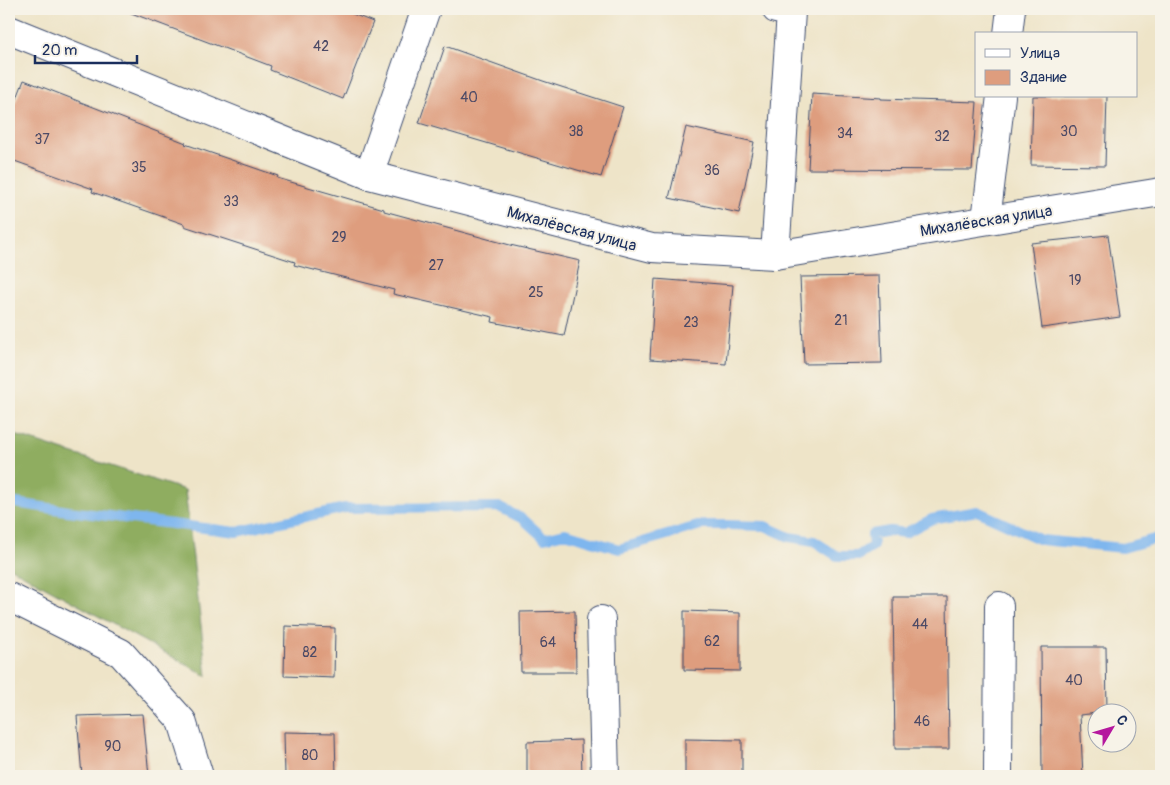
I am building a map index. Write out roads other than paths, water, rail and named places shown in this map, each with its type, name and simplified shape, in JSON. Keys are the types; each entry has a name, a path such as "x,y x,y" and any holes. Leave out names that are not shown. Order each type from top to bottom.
{"street":[{"path":"369,175 426,9"},
{"path":"1008,32 1011,9"},
{"path":"775,255 784,10"},
{"name":"Михалёвская улица","path":"9,30 369,175 652,248 775,255 1161,192"},
{"path":"986,220 1001,98"},
{"path":"9,597 121,653 182,721 199,776"},
{"path":"998,776 1000,606"},
{"path":"601,620 605,776"}],"waterway":[{"path":"9,502 236,532 345,508 499,507 523,519 544,538 565,533 619,549 701,525 765,526 789,537 814,541 837,556 858,556 873,546 872,534 890,531 905,533 932,519 977,511 1041,540 1123,548 1161,537"}]}
